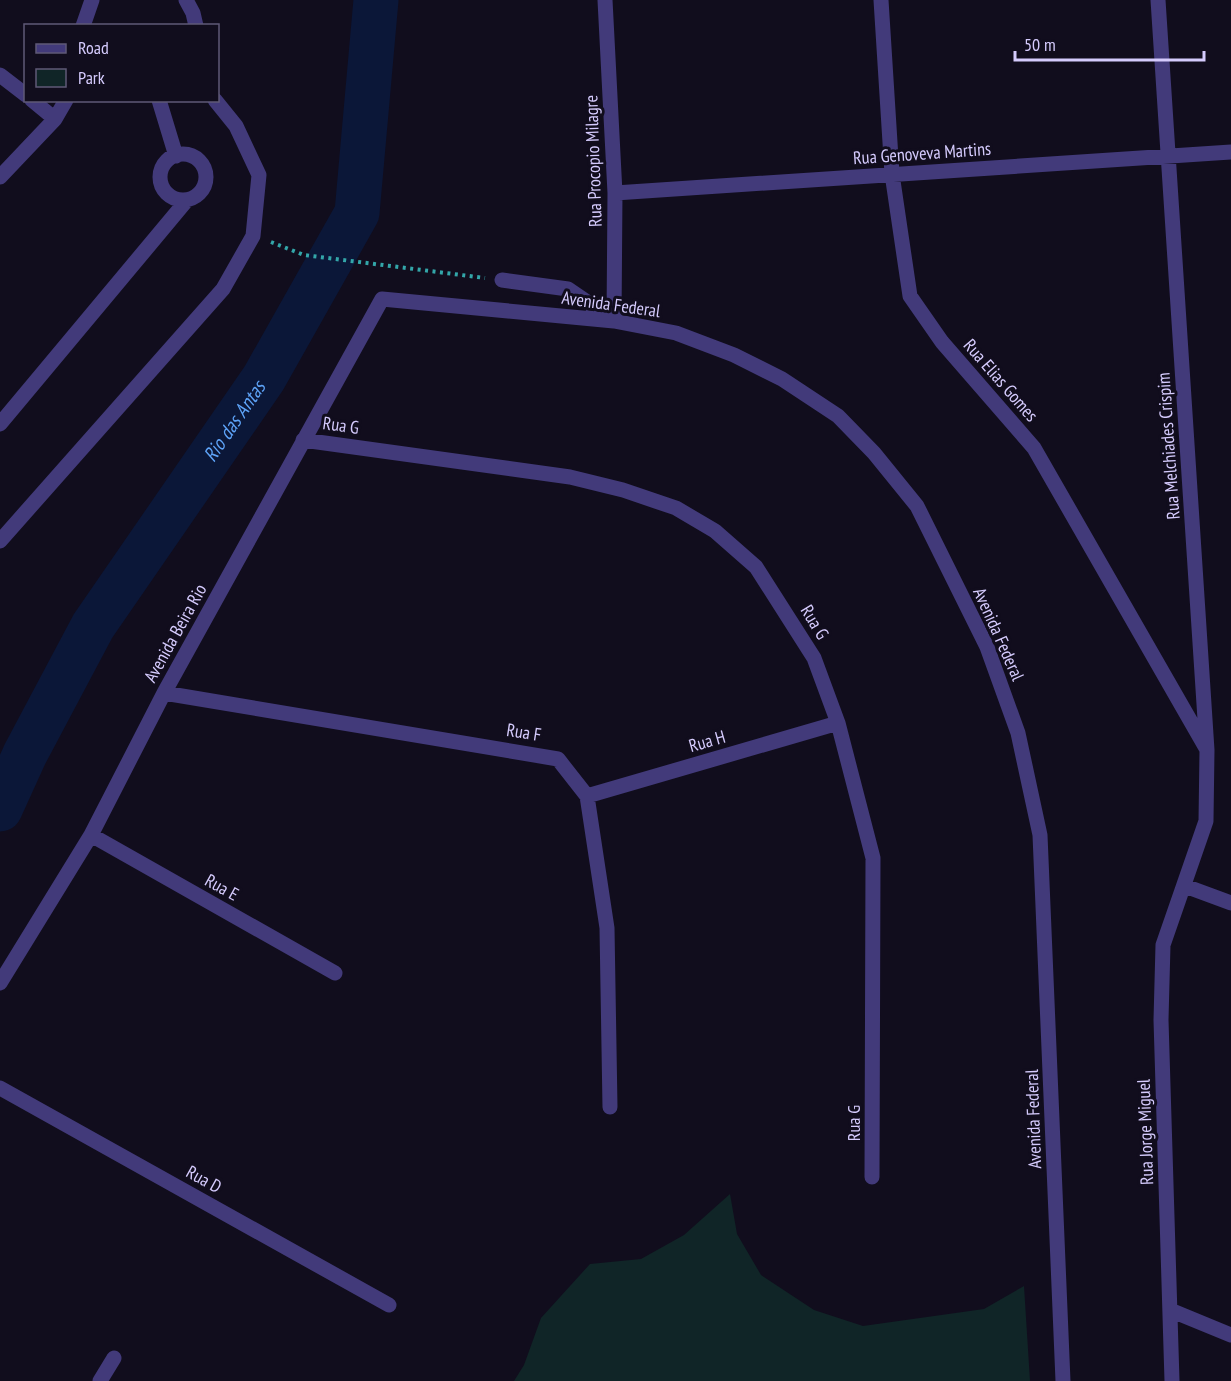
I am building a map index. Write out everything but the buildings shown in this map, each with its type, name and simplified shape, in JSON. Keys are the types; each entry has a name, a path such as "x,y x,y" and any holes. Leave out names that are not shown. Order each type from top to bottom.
{"street":[{"path":"84,24 92,0"},
{"name":"Rua Procopio Milagre","path":"605,0 615,193 614,321"},
{"name":"Rua Elias Gomes","path":"881,0 892,174 910,296 942,342 1034,448 1207,750"},
{"name":"Rua Melchiades Crispim","path":"1158,0 1170,156 1207,750 1206,821 1185,886"},
{"path":"0,75 24,93"},
{"path":"34,102 55,120"},
{"path":"0,177 55,120 65,102"},
{"path":"160,102 176,156"},
{"path":"0,541 224,289 254,236 259,176 236,126 217,102"},
{"name":"Rua Genoveva Martins","path":"615,193 1231,152"},
{"path":"0,424 187,200 198,195 205,183 205,171 196,158 183,154 166,162 160,180 163,188 172,197 187,200"},
{"path":"502,280 568,289 614,321"},
{"name":"Avenida Federal","path":"382,299 614,321 676,333 734,355 782,379 838,416 874,453 917,506 987,647 1018,733 1040,836 1063,1381"},
{"name":"Avenida Beira Rio","path":"0,983 91,835 164,693 382,299"},
{"name":"Rua G","path":"303,440 570,477 623,490 676,508 716,531 756,567 814,658 838,723 873,858 872,1177"},
{"name":"Rua F","path":"164,693 547,755 558,759 587,796 607,928 610,1107"},
{"name":"Rua H","path":"587,796 838,723"},
{"name":"Rua E","path":"91,835 335,973"},
{"path":"1185,886 1231,903"},
{"name":"Rua Jorge Miguel","path":"1172,1381 1161,1020 1164,945 1185,886"},
{"name":"Rua D","path":"0,1088 389,1305"},
{"path":"1170,1310 1231,1335"},
{"path":"100,1381 114,1358"}],"path":[{"path":"254,236 304,255 502,280"}],"green space":[{"path":"730,1194 737,1234 761,1275 814,1310 863,1326 984,1309 1024,1286 1030,1381 514,1381 524,1365 541,1318 590,1264 641,1259 684,1235"}],"waterway":[{"name":"Rio das Antas","path":"0,809 25,754 93,626 264,378 357,213 376,0"}]}
